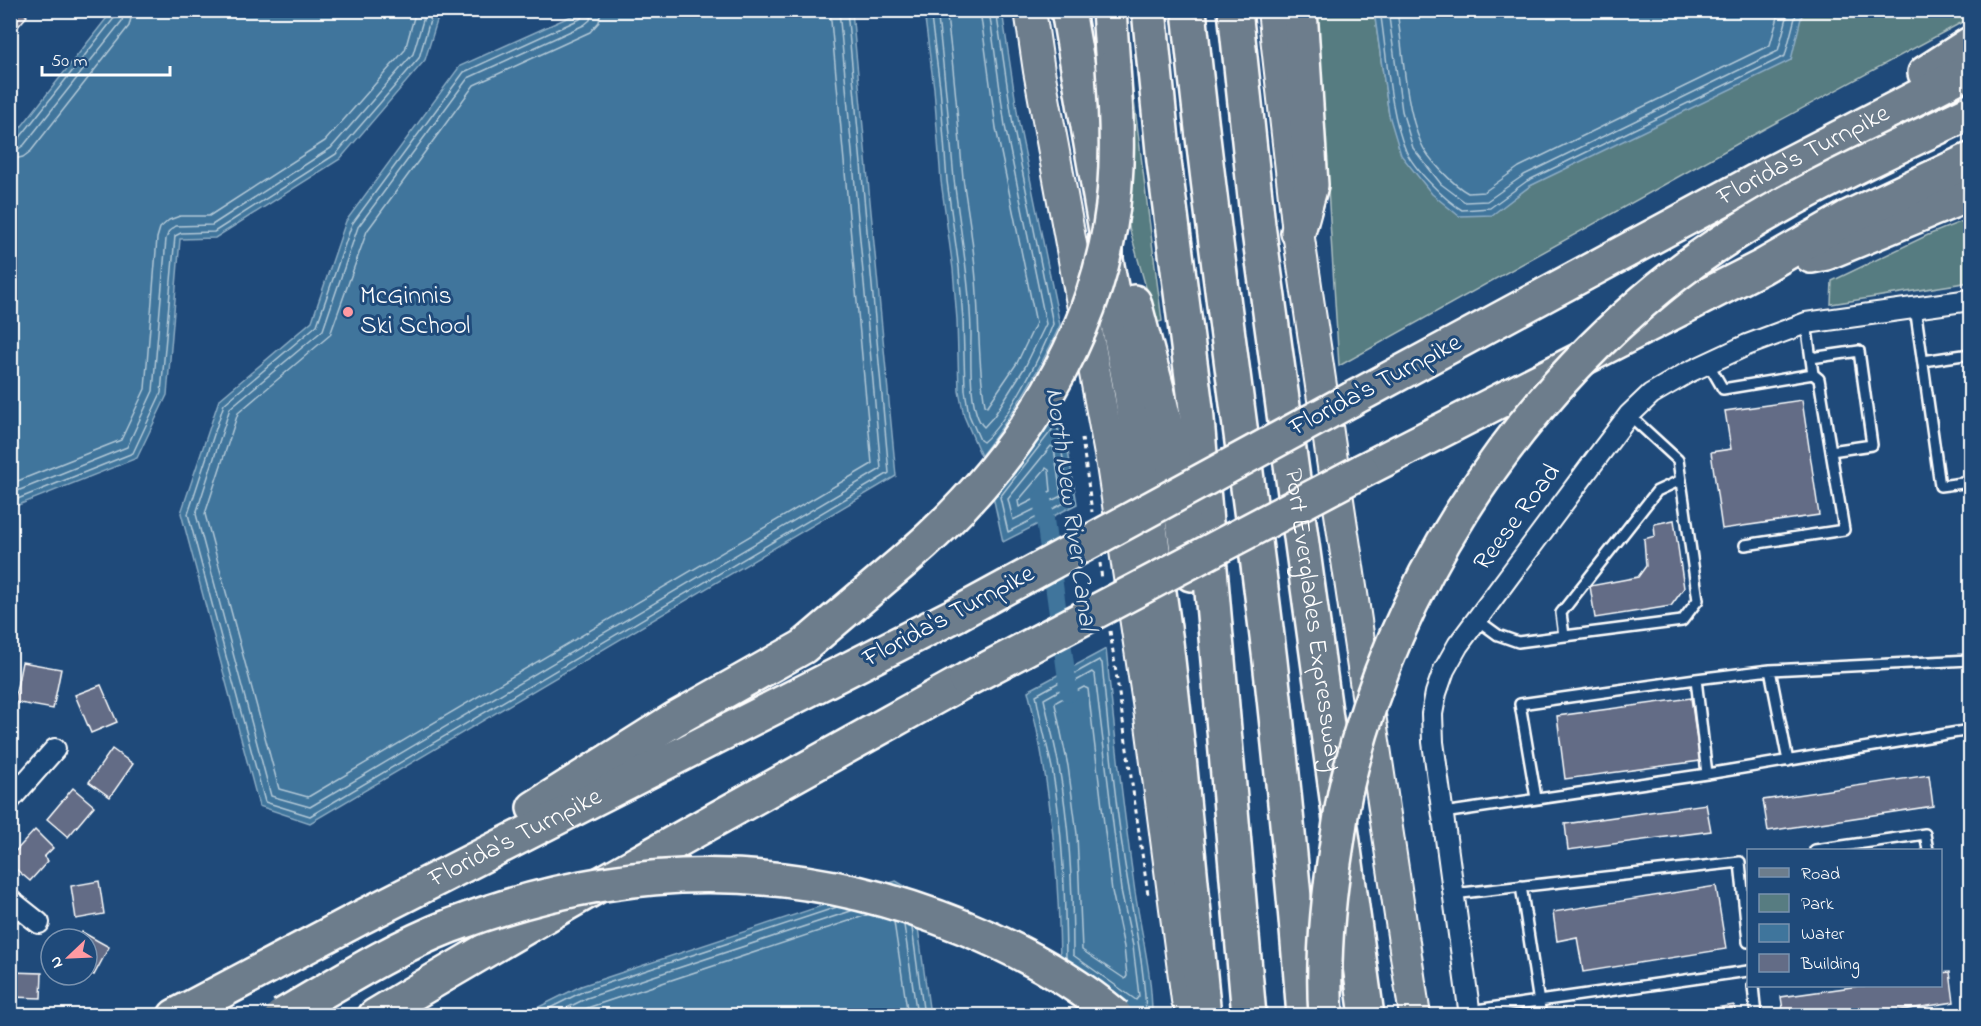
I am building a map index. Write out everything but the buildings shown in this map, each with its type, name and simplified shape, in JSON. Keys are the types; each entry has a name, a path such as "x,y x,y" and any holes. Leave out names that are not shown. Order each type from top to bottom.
{"highway":[{"path":"1068,10 1106,231 1106,260 1131,392 1166,642 1204,1016"},
{"path":"360,918 675,719 803,646 924,544 966,502 1008,452 1041,405 1076,338 1095,288 1110,226 1117,125 1108,10"},
{"path":"1149,10 1164,162 1196,408 1249,1016"},
{"path":"1189,10 1199,107 1270,661 1293,875 1304,1016"},
{"name":"Port Everglades Expressway","path":"1235,10 1258,225 1368,1016"},
{"path":"1298,232 1311,185 1300,10"},
{"path":"1765,176 1971,44"},
{"name":"Florida's Turnpike","path":"175,1016 360,918 957,614 1765,176 1971,70"},
{"path":"1326,1016 1326,942 1332,875 1346,786 1366,714 1389,654 1417,592 1444,539 1482,480 1523,424 1570,371 1612,329 1660,287 1703,255 1790,201 1971,112"},
{"path":"375,1016 643,860 966,680 1362,471 1762,267 1847,218 1971,160"},
{"path":"1762,267 1826,253 1971,194"},
{"path":"1106,231 1120,256 1126,275 1169,439 1200,626 1229,779"},
{"path":"282,1016 383,958 448,927 492,911 540,896 598,884 684,875 780,878 824,885 902,904 992,939 1030,958 1068,981 1116,1016"}],"main road":[{"path":"1030,10 1039,71 1112,465 1149,709 1189,1016"},
{"path":"1273,10 1298,232 1415,1016"}],"street":[{"name":"Reese Road","path":"1469,1013 1433,742 1432,714 1444,670 1476,619 1629,415 1651,394 1708,363 1775,333 1806,323 1971,300"},
{"path":"10,800 55,749"},
{"path":"10,900 39,923"}],"lane":[{"path":"1915,307 1940,486 1971,482"},
{"path":"1745,545 1844,530 1819,379 1813,374 1806,323"},
{"path":"1811,358 1859,351 1872,445 1831,451"},
{"path":"1923,361 1971,354"},
{"path":"1708,363 1724,389 1813,374"},
{"path":"1476,619 1498,635 1518,642 1682,621 1698,600 1678,460 1629,415"},
{"path":"1564,636 1562,613 1657,491 1681,480"},
{"path":"1536,798 1520,704 1770,670 1971,660"},
{"path":"1770,670 1788,761"},
{"path":"1696,680 1707,774"},
{"path":"1443,813 1707,774 1971,730"},
{"path":"1822,849 1925,834 1928,849"},
{"path":"1454,894 1744,861 1747,910"},
{"path":"1521,886 1541,1016"},
{"path":"1469,1013 1747,971"},
{"path":"1753,987 1756,1016"}],"green space":[{"path":"1970,10 1970,18 1764,129 1339,366 1317,11 1374,11 1389,115 1492,214 1530,186 1809,11"},
{"path":"1130,69 1162,321 1156,323 1127,220 1134,110"},
{"path":"1970,218 1970,282 1831,304 1832,281 1928,235"}],"water":[{"path":"113,10 440,11 425,60 340,159 215,238 180,239 167,395 137,458 11,508 11,140"},
{"path":"1374,10 1809,11 1802,14 1791,60 1530,186 1492,215 1459,216 1432,194 1401,155 1389,115"},
{"path":"578,11 852,11 896,476 310,823 259,806 181,513 219,400 312,321 346,221 460,66 578,13"},
{"path":"924,11 1002,11 1019,124 1060,325 1024,393 981,456 964,416 959,391 953,269 941,181 934,88"},
{"path":"1060,404 1077,504 1003,542 993,496 1032,447"},
{"path":"1106,649 1136,901 1150,982 1152,1015 1132,1015 1108,995 1060,964 1056,861 1043,759 1028,691"},
{"path":"896,881 913,891 930,1015 521,1016 581,986"}],"waterway":[{"name":"North New River Canal","path":"1042,498 1069,693"}],"place":[{"name":"McGinnis Ski School","path":"348,312"}]}
